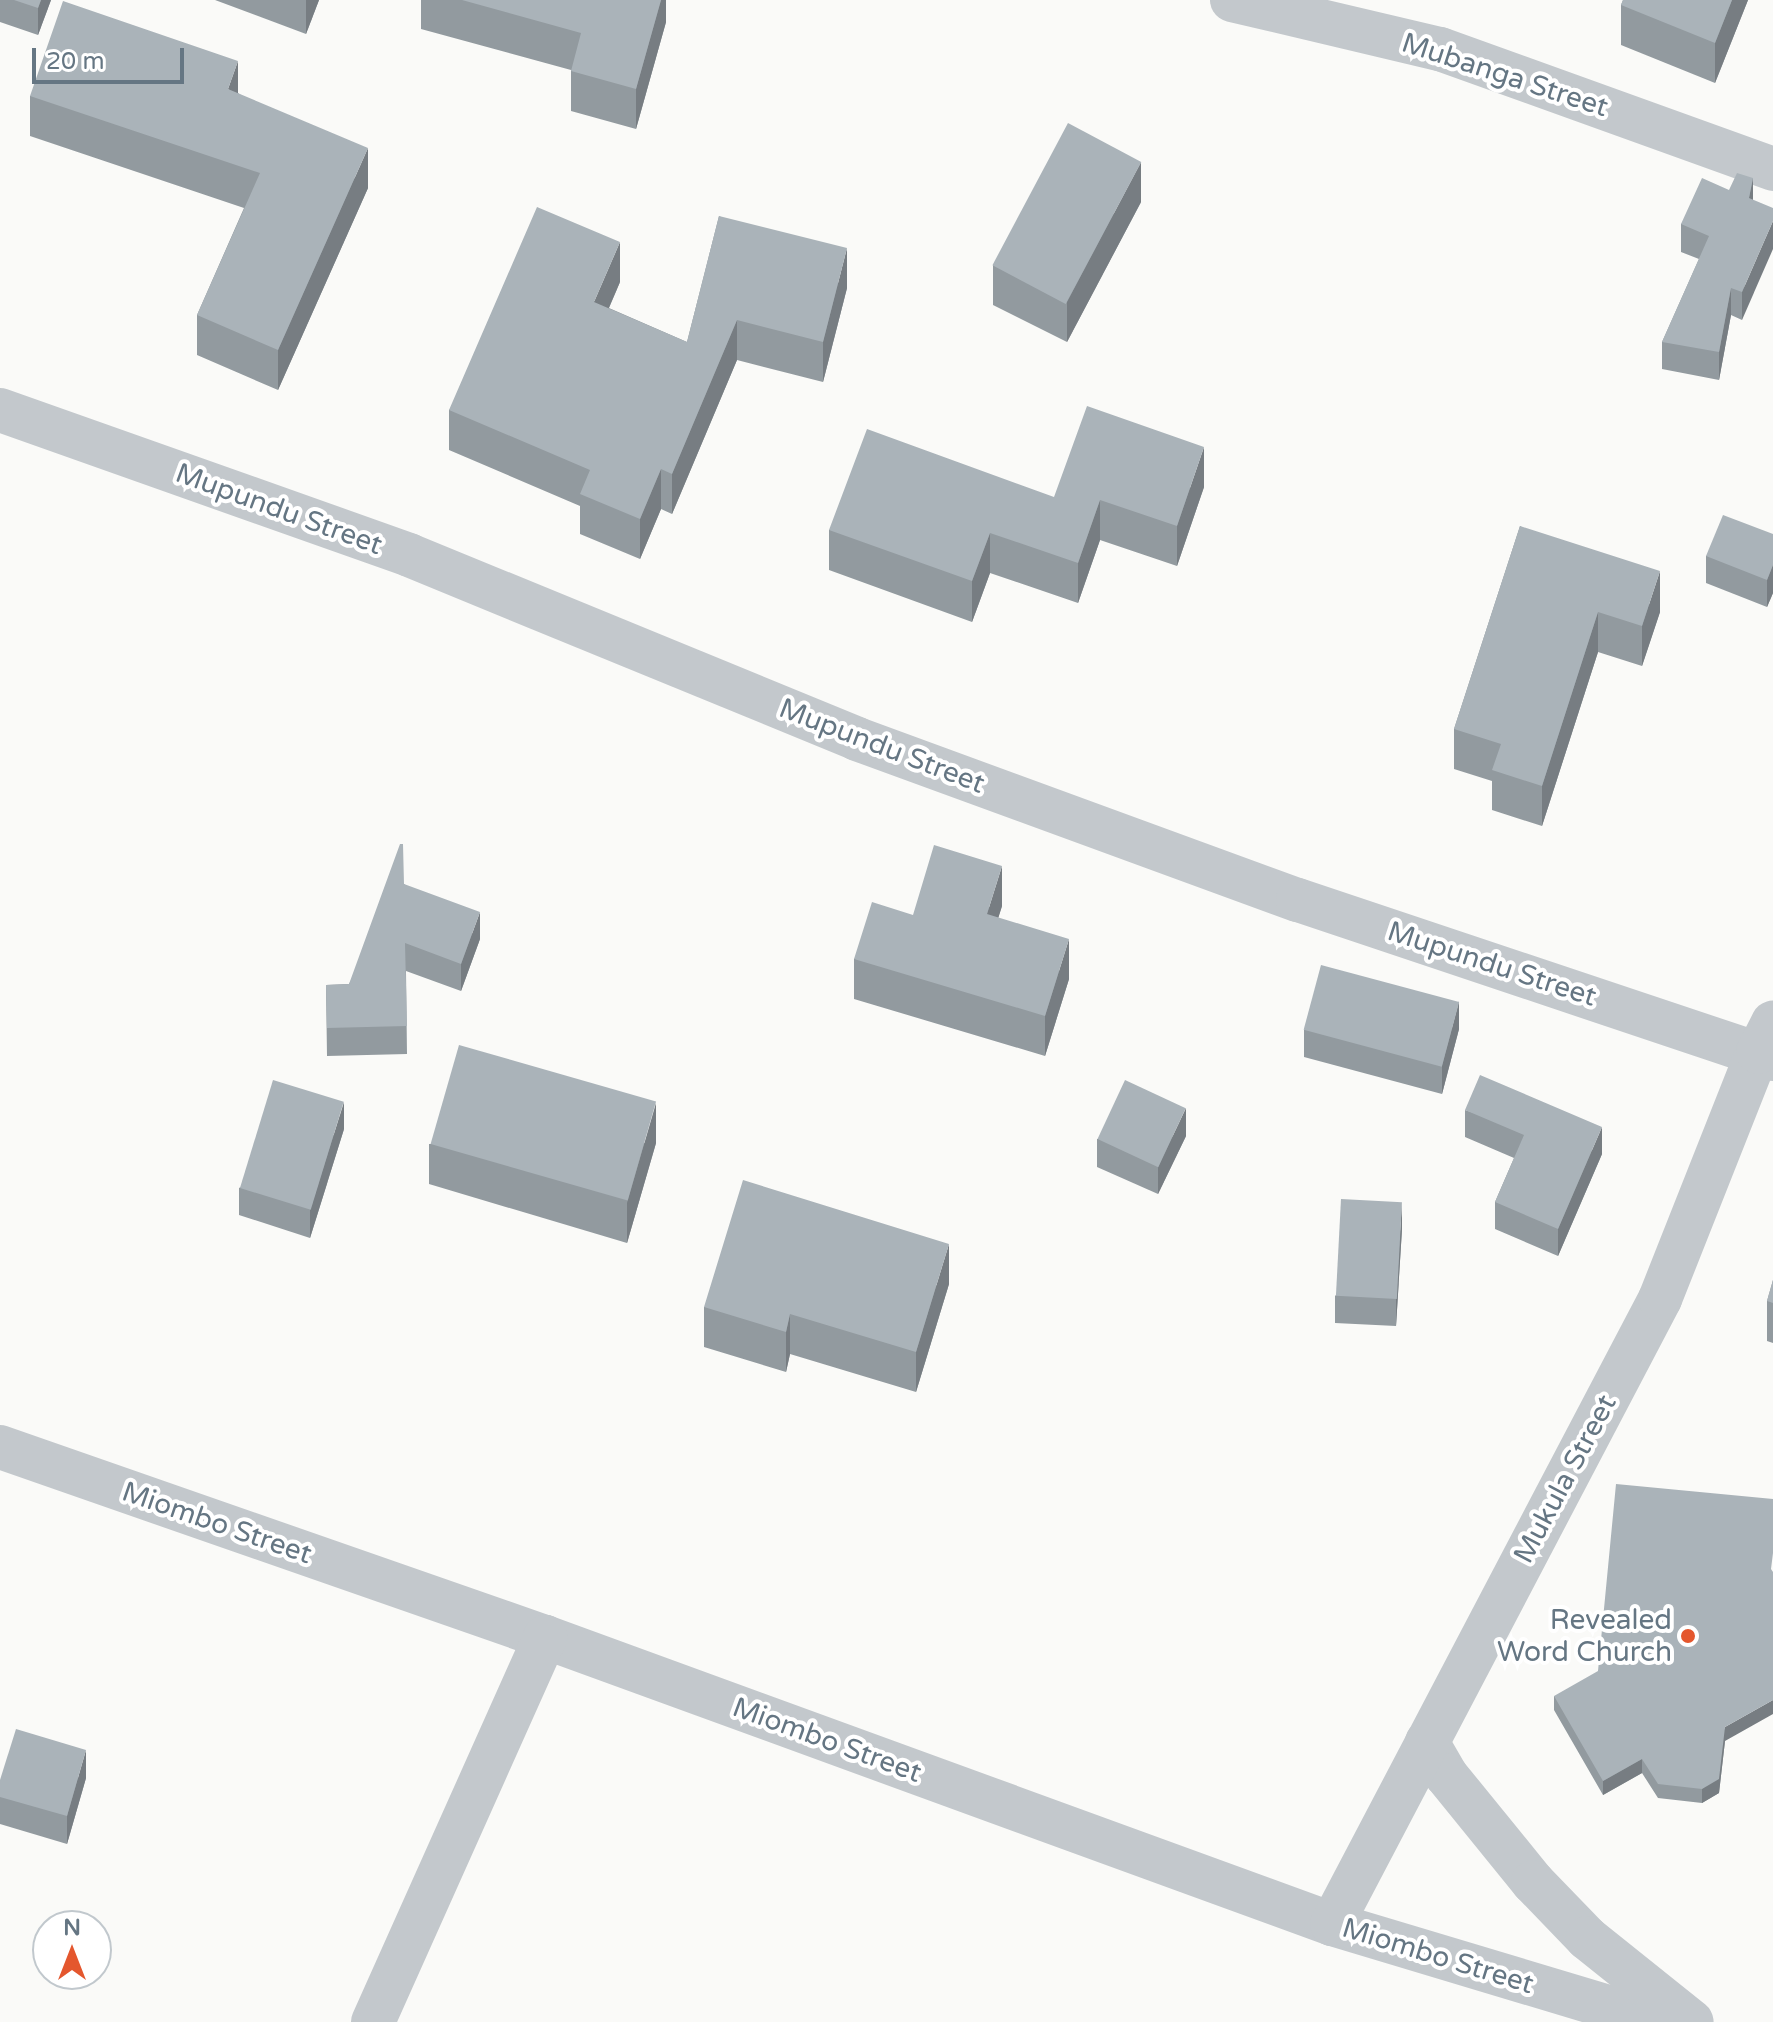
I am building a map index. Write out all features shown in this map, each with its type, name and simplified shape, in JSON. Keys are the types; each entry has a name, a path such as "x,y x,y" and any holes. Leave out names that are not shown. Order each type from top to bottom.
{"street":[{"name":"Mubanga Street","path":"1232,0 1440,49 1773,169"},
{"name":"Mupundu Street","path":"0,410 409,555 872,745 1298,900 1768,1044"},
{"name":"Mukula Street","path":"1332,1924 1660,1299 1768,1044"},
{"name":"Miombo Street","path":"0,1447 545,1637 1332,1924 1659,2022"},
{"path":"373,2022 545,1637"},
{"path":"1427,1742 1446,1775 1533,1882 1587,1938 1692,2022"}],"building":[{"path":"14,0 41,0 38,8"},
{"path":"462,0 661,0 636,89 571,71 581,33"},
{"path":"1623,0 1732,0 1715,43 1621,5"},
{"path":"63,1 238,61 228,89 368,148 278,350 197,315 260,173 30,96"},
{"path":"1068,123 1141,162 1066,304 992,265"},
{"path":"1737,173 1753,178 1749,198 1773,208 1773,221 1742,292 1731,288 1719,352 1662,342 1709,236 1681,224 1702,178 1729,190"},
{"path":"537,207 620,242 594,302 687,342 719,216 847,248 823,342 737,320 672,474 661,469 640,519 580,494 590,470 449,410"},
{"path":"1087,406 1204,447 1177,526 1100,500 1078,563 990,533 972,581 829,530 867,429 1054,497"},
{"path":"1723,515 1773,534 1773,565 1767,580 1706,556"},
{"path":"1520,526 1660,571 1642,626 1598,612 1542,786 1492,770 1501,744 1454,729"},
{"path":"400,844 403,844 404,884 480,912 461,964 405,943 407,1026 327,1028 326,985 349,984"},
{"path":"934,845 1002,866 987,914 1069,939 1045,1016 854,959 872,902 913,915"},
{"path":"1321,965 1459,1002 1442,1067 1304,1030"},
{"path":"459,1045 656,1102 628,1201 431,1144"},
{"path":"1480,1075 1602,1127 1558,1229 1495,1202 1524,1135 1465,1110"},
{"path":"273,1080 344,1102 311,1210 240,1188"},
{"path":"1125,1080 1186,1108 1158,1167 1098,1139"},
{"path":"743,1180 949,1244 916,1352 790,1314 786,1332 704,1307"},
{"path":"1341,1199 1402,1202 1397,1299 1336,1296"},
{"path":"1773,1280 1773,1303 1767,1301"},
{"name":"Revealed Word Church","path":"1616,1484 1773,1499 1773,1700 1725,1727 1719,1779 1702,1789 1658,1784 1642,1759 1603,1781 1554,1696 1598,1671"},
{"path":"16,1729 86,1750 67,1816 0,1797 0,1780"}],"place":[{"name":"Revealed Word Church","path":"1688,1636"}]}
